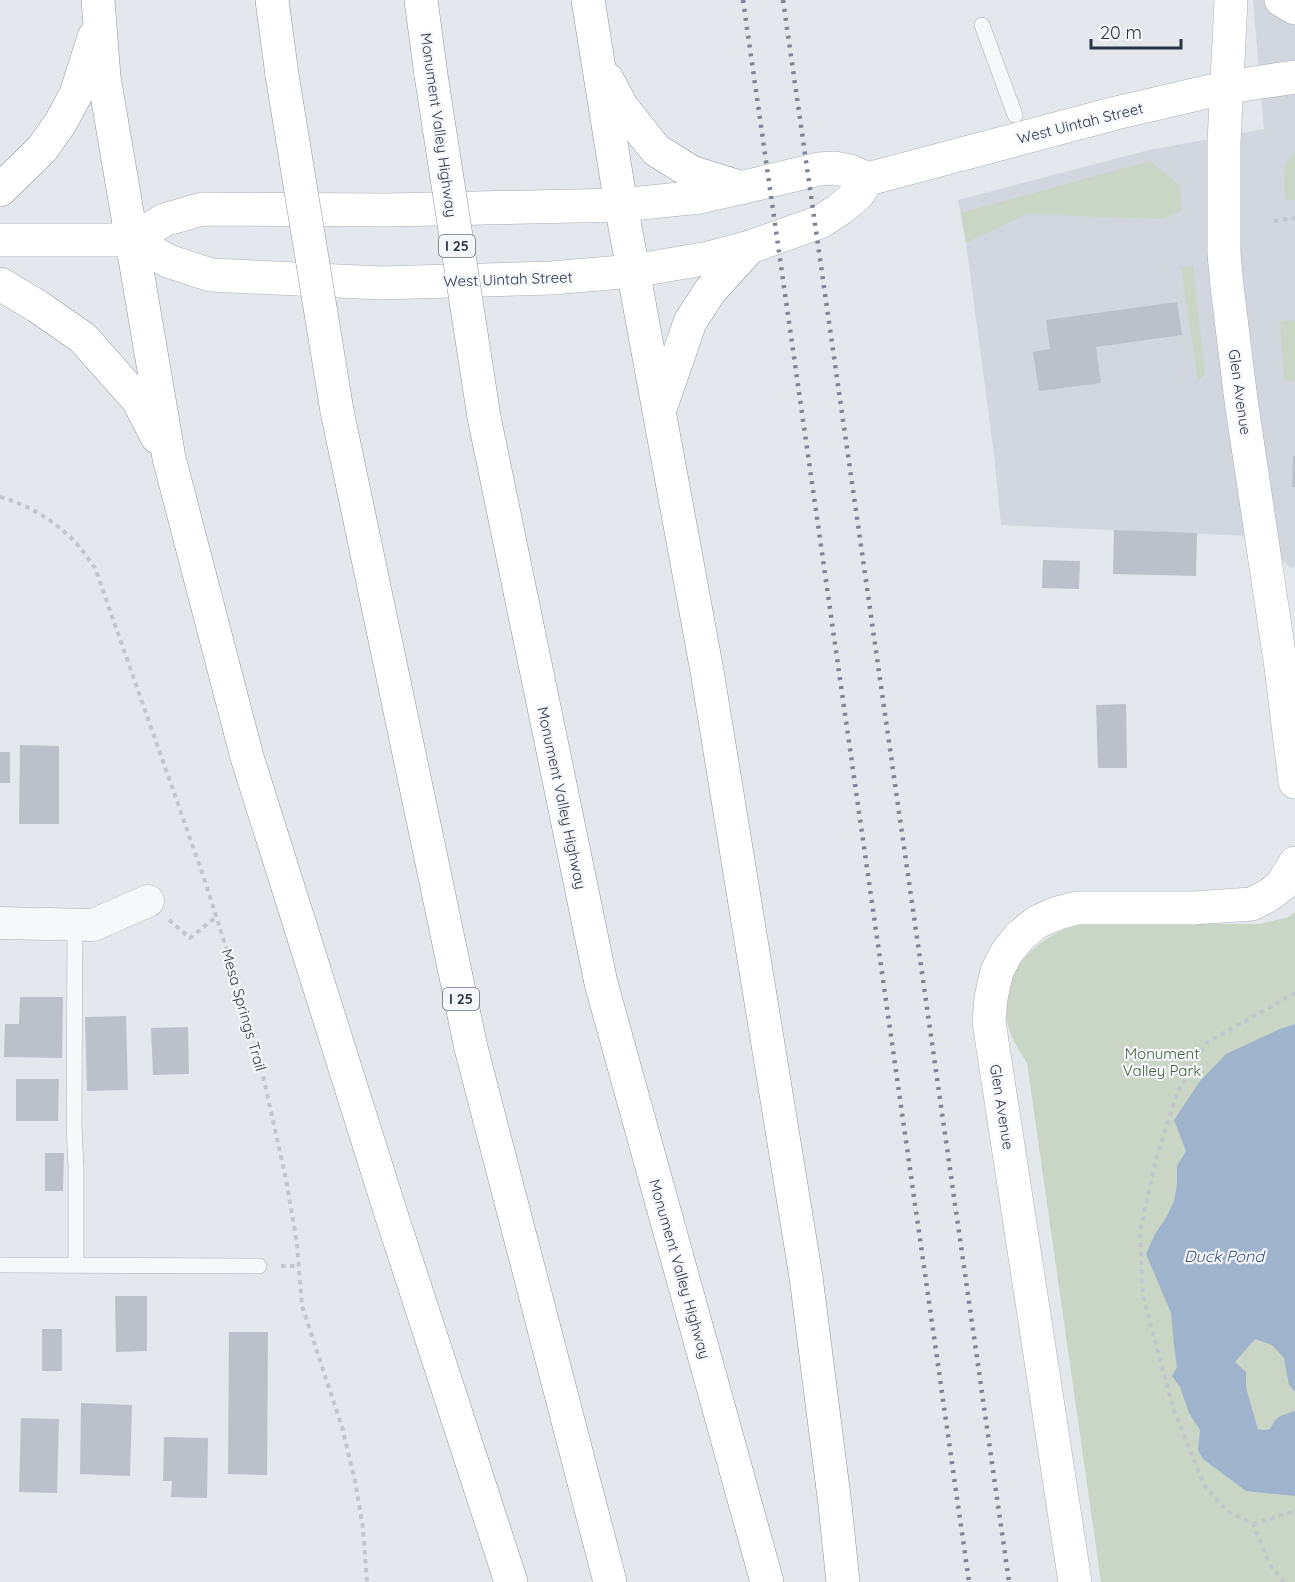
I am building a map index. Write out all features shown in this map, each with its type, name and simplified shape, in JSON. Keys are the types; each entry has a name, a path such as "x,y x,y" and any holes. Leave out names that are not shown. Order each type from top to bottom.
{"main road":[{"name":"I 25","path":"272,0 282,75 337,411 471,1048 609,1582"},
{"name":"Monument Valley Highway","path":"421,0 484,417 601,983 767,1582"},
{"path":"588,0 621,205 707,671 805,1266 843,1582"},
{"name":"Glen Avenue","path":"1231,0 1224,143 1224,253 1241,400 1281,667 1295,782"},
{"path":"1281,0 1295,8"},
{"path":"0,190 42,149 61,122 76,94 99,9"},
{"path":"99,9 104,77 117,161 169,459 247,757 392,1217 511,1582"},
{"path":"599,66 622,107 656,150 691,171 741,188"},
{"name":"West Uintah Street","path":"132,240 168,261 211,275 381,283 552,278 633,272 709,258 750,247 820,222 858,194 867,179 1116,113 1228,87 1295,77"},
{"path":"0,240 132,240 164,220 202,209 387,210 621,205 700,197 819,168 850,171 867,179"},
{"path":"659,411 690,322 710,291 750,247"},
{"path":"0,284 83,338 138,400 169,459"},
{"name":"Glen Avenue","path":"1075,1582 989,1022 997,971 1007,952 1020,936 1038,922 1058,913 1077,908 1193,908 1252,904 1282,885 1295,863"}],"street":[{"path":"0,923 93,924 148,901"}],"lane":[{"path":"982,25 1015,115"},
{"path":"75,924 76,1266"},
{"path":"0,1265 259,1266"}],"path":[{"path":"1274,221 1295,218"},
{"name":"Mesa Springs Trail","path":"0,498 14,501 48,518 76,543 95,568 216,916 255,1040 288,1190 297,1244 302,1306 342,1427 363,1528 367,1582"},
{"path":"148,901 190,938 216,916"},
{"path":"1284,1582 1270,1565 1252,1524 1227,1511 1204,1485 1173,1408 1143,1296 1140,1232 1156,1159 1177,1093 1206,1043 1295,993"},
{"path":"1252,1524 1295,1511"}],"shaded area":[{"path":"1253,0 1295,0 1295,565 1293,569 1249,536 1001,525 994,454 966,243 958,200 1149,150 1264,129"}],"green space":[{"path":"1295,153 1295,200 1286,200 1285,168"},
{"path":"1150,161 1181,186 1182,211 1163,219 1027,214 966,243 961,213"},
{"path":"1193,266 1205,373 1198,382 1181,267"},
{"path":"1295,320 1295,382 1284,379 1280,321"},
{"name":"Monument Valley Park","path":"1295,912 1295,1582 1101,1582 1027,1063 1015,1043 1007,1022 1009,989 1013,976 1028,954 1050,937 1075,926 1260,924 1289,917"}],"water":[{"name":"Duck Pond","path":"1295,1024 1295,1392 1289,1385 1284,1358 1272,1345 1255,1339 1235,1362 1246,1372 1246,1388 1258,1429 1267,1430 1279,1417 1295,1411 1295,1496 1246,1491 1203,1459 1198,1450 1200,1430 1189,1413 1180,1387 1172,1376 1177,1367 1171,1313 1146,1254 1174,1201 1177,1166 1186,1151 1174,1120 1200,1081 1226,1054"}],"building":[{"path":"1177,302 1182,335 1096,347 1101,383 1039,391 1033,352 1050,349 1046,320"},
{"path":"1293,456 1295,456 1295,487 1292,487"},
{"path":"1114,530 1197,533 1196,576 1113,574"},
{"path":"1043,560 1080,561 1079,589 1042,588"},
{"path":"1126,704 1127,768 1098,768 1096,705"},
{"path":"20,745 59,746 59,824 19,824"},
{"path":"0,752 10,752 10,783 0,783"},
{"path":"20,997 63,997 62,1058 4,1057 5,1024 19,1024"},
{"path":"126,1016 128,1090 87,1091 85,1017"},
{"path":"188,1027 189,1074 153,1075 151,1028"},
{"path":"16,1079 59,1079 58,1121 16,1121"},
{"path":"45,1153 64,1153 63,1191 45,1191"},
{"path":"115,1296 147,1296 147,1351 116,1352"},
{"path":"42,1329 62,1329 62,1371 42,1371"},
{"path":"229,1332 268,1332 267,1475 228,1474"},
{"path":"81,1403 132,1405 130,1476 80,1474"},
{"path":"21,1418 59,1419 57,1493 19,1492"},
{"path":"164,1437 208,1438 207,1498 171,1497 172,1481 163,1481"}],"railway":[{"path":"743,0 969,1582"},
{"path":"783,0 1009,1582"}]}
